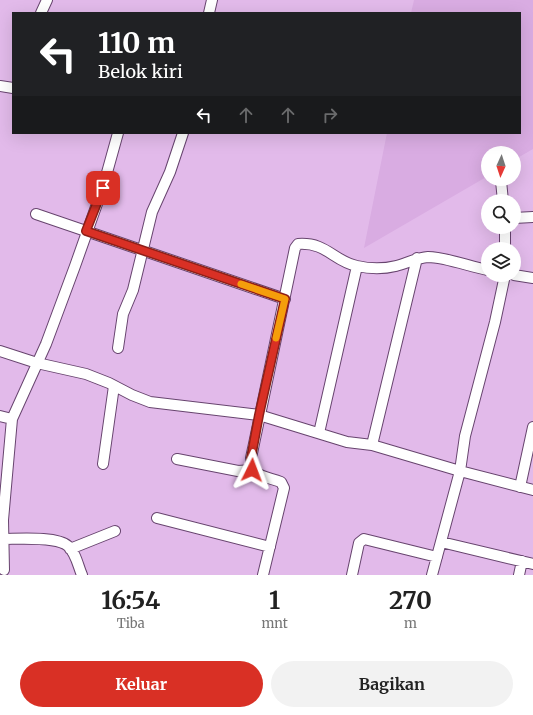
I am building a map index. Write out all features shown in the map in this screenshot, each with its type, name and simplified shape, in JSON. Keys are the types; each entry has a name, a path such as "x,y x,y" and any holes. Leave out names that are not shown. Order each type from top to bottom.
{"street":[{"path":"42,12 48,0"},
{"path":"209,12 212,0"},
{"path":"0,86 12,88"},
{"path":"4,570 1,520 12,419 37,363 73,273 86,231 103,188 118,134"},
{"path":"118,348 123,314 132,290 152,212 170,172 183,134"},
{"path":"36,214 285,299"},
{"path":"521,218 533,217"},
{"path":"252,470 251,458 259,415 285,299 293,253 298,244 322,247 342,260 357,266 385,268 417,258 430,257 481,268"},
{"path":"372,445 417,258"},
{"path":"319,433 357,266"},
{"path":"521,276 533,278"},
{"path":"432,575 460,471 465,436 504,282"},
{"path":"0,351 37,363 86,374 114,386 132,396 150,402 259,415 347,442 372,445 460,471 533,490"},
{"path":"103,464 114,386"},
{"path":"0,416 12,419"},
{"path":"520,487 533,427"},
{"path":"177,459 238,471 252,470 283,485 263,575"},
{"path":"157,518 270,547"},
{"path":"70,549 115,531"},
{"path":"3,539 52,540 68,546 82,575"},
{"path":"352,575 359,543 364,540 437,557"},
{"path":"441,542 533,564"},
{"path":"519,575 522,561"}],"shaded area":[{"path":"414,0 533,0 533,149 521,156 521,146 481,146 481,180 364,248 387,134 521,134 521,12 411,12"}],"slow traffic":[{"path":"241,284 285,299 276,338"}],"route":[{"path":"103,188 86,231 285,299 259,415 251,458 252,470"}]}
